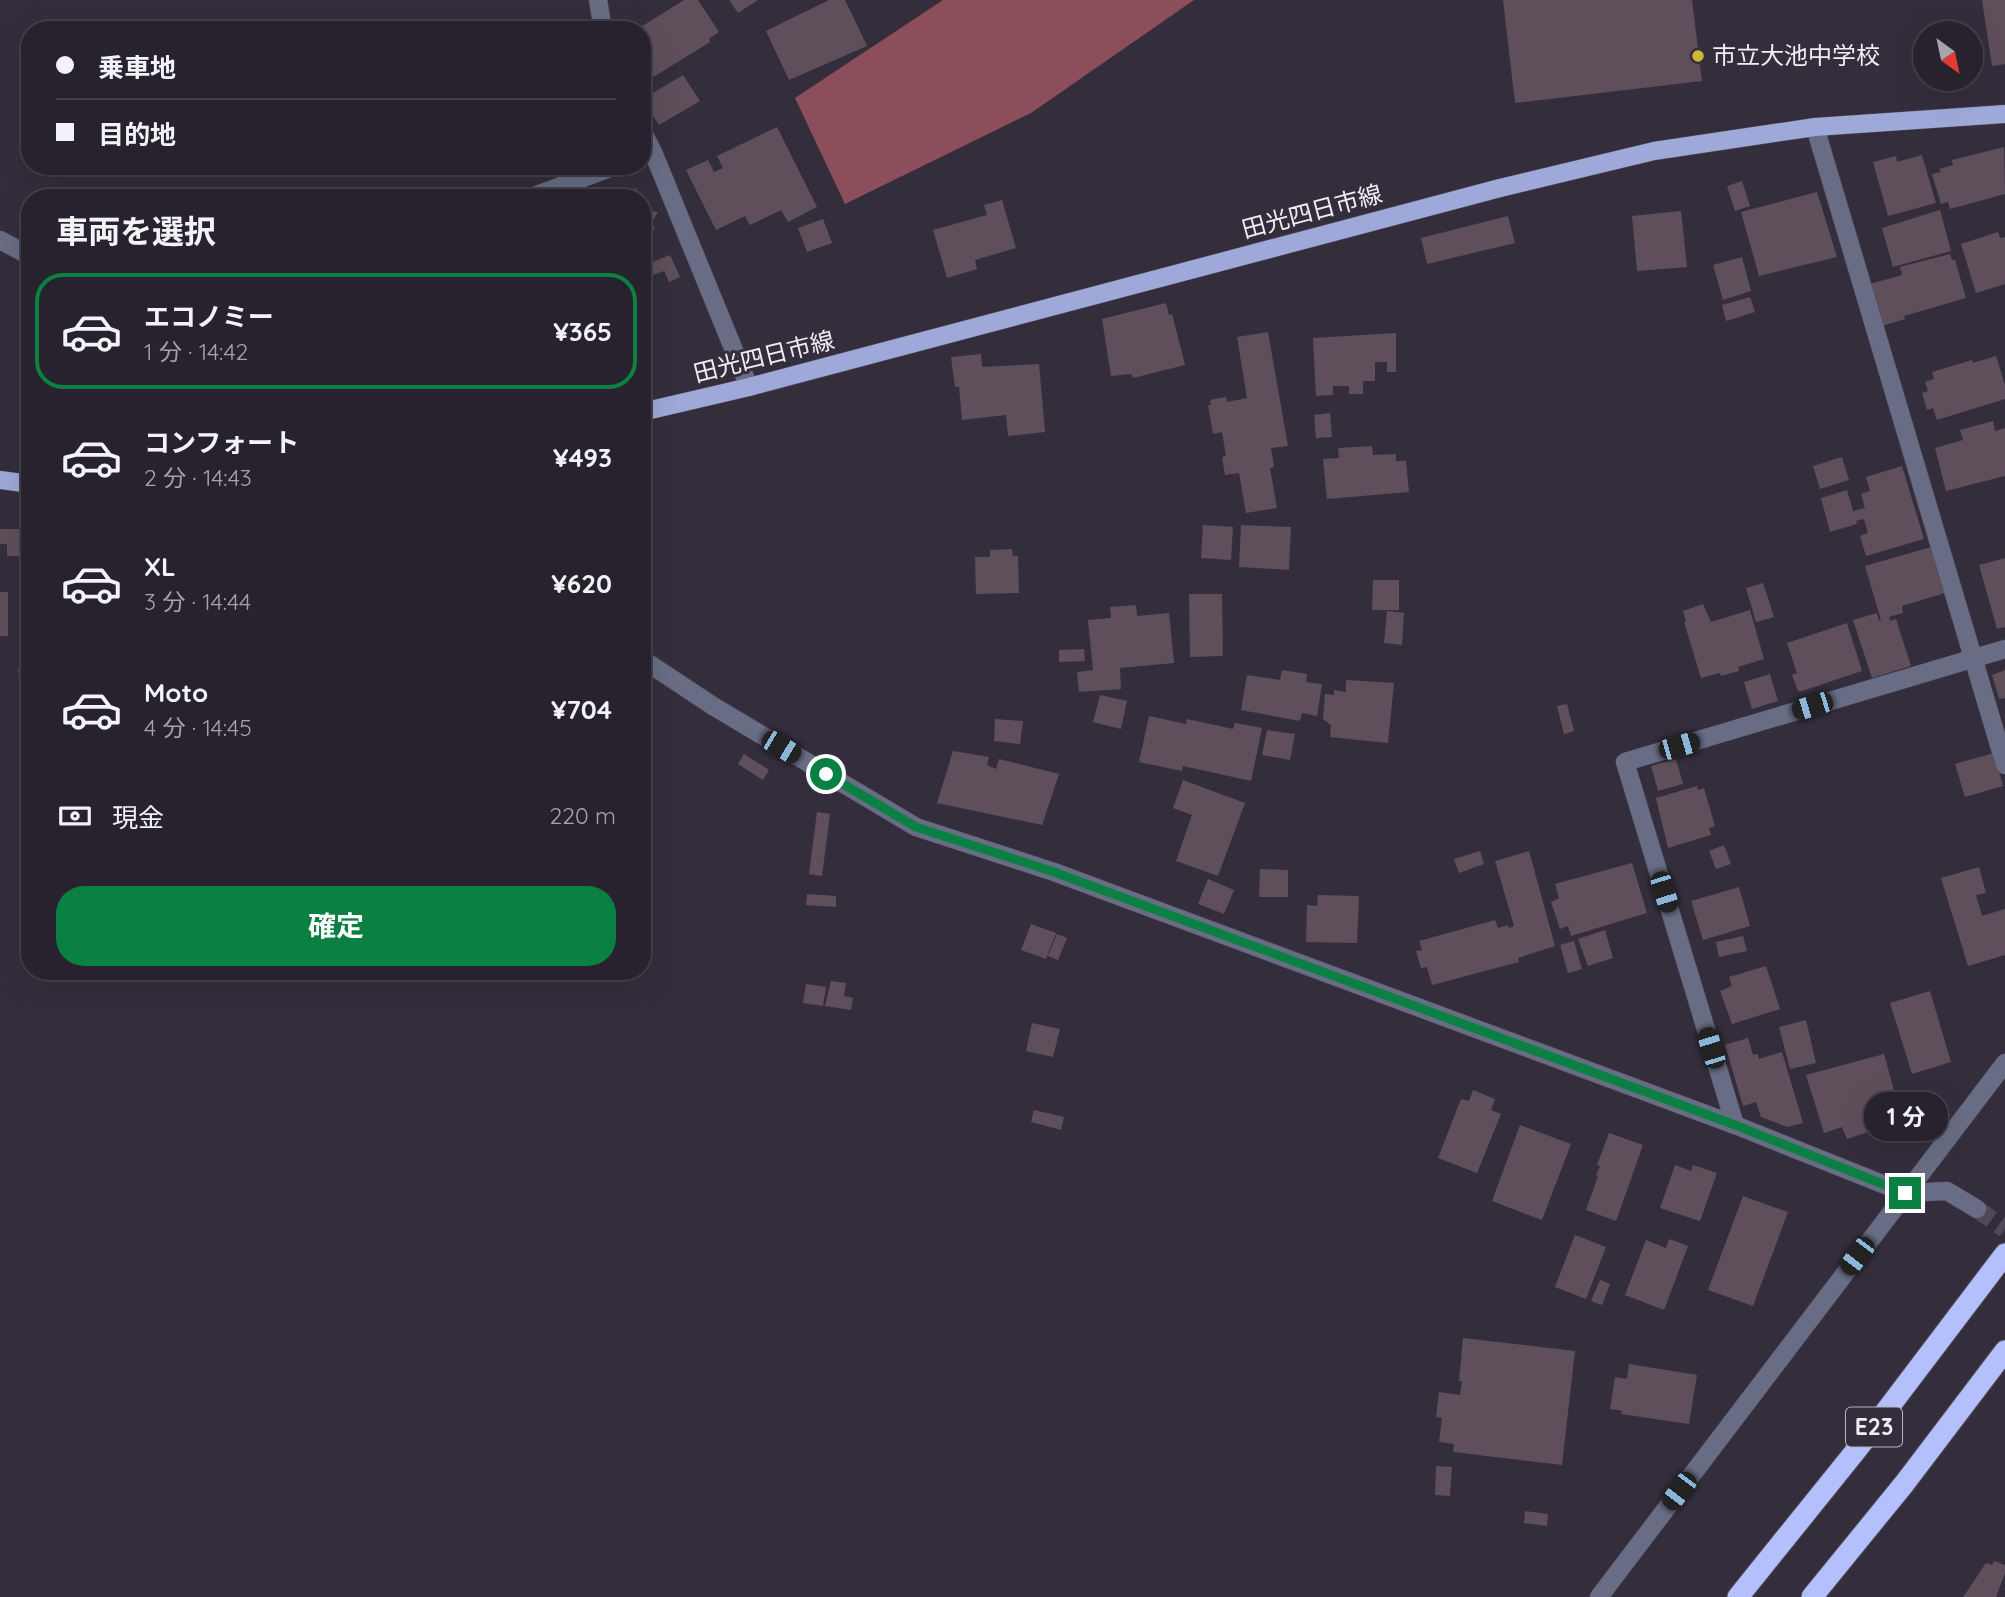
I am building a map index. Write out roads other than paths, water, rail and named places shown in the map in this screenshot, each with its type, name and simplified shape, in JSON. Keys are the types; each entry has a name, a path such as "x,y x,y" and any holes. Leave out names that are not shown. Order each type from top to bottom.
{"highway":[{"name":"E23","path":"1738,1597 1858,1448 2005,1254"},
{"name":"E23","path":"1812,1597 1904,1484 2005,1352"}],"main road":[{"name":"田光四日市線","path":"651,410 749,387 1500,188 1654,151 1815,127 2005,114"},
{"path":"0,480 21,483"}],"street":[{"path":"598,0 602,21"},
{"path":"1815,127 2005,765"},
{"path":"651,161 749,387"},
{"path":"553,189 591,175"},
{"path":"0,240 21,251"},
{"path":"1735,1125 1625,762 2005,649"},
{"path":"651,665 713,706 916,827 1054,872 1735,1125 1905,1193 1947,1191 1977,1209"},
{"path":"1599,1597 2005,1063"}],"tunnel":[{"path":"1977,1209 2005,1229"}],"place":[{"name":"市立大池中学校","path":"1698,56"}]}
